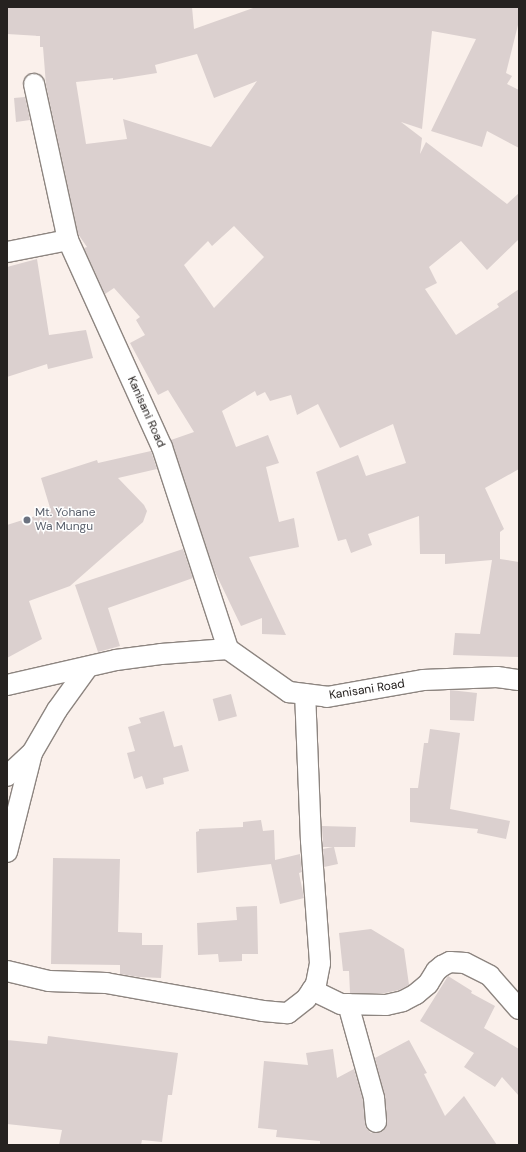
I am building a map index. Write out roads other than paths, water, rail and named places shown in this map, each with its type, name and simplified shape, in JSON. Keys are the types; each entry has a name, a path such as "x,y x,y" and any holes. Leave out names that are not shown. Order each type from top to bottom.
{"street":[{"name":"Kanisani Road","path":"34,84 68,240 162,447 228,649 289,692 327,697 423,680 497,677 519,680"},
{"path":"7,252 68,240"},
{"path":"7,685 88,666 161,654 228,649"},
{"path":"7,852 32,753 56,710 88,666"},
{"path":"7,971 49,981 106,983 263,1011 288,1013 306,1000 316,984 320,963 311,841 306,694"},
{"path":"7,776 32,753"},
{"path":"312,990 341,1004 386,1005 402,1001 416,994 428,984 436,971 450,962 465,963 490,976 519,1009"},
{"path":"348,1004 374,1098 376,1122"}],"place":[{"name":"Mt. Yohane Wa Mungu","path":"27,520"}]}
